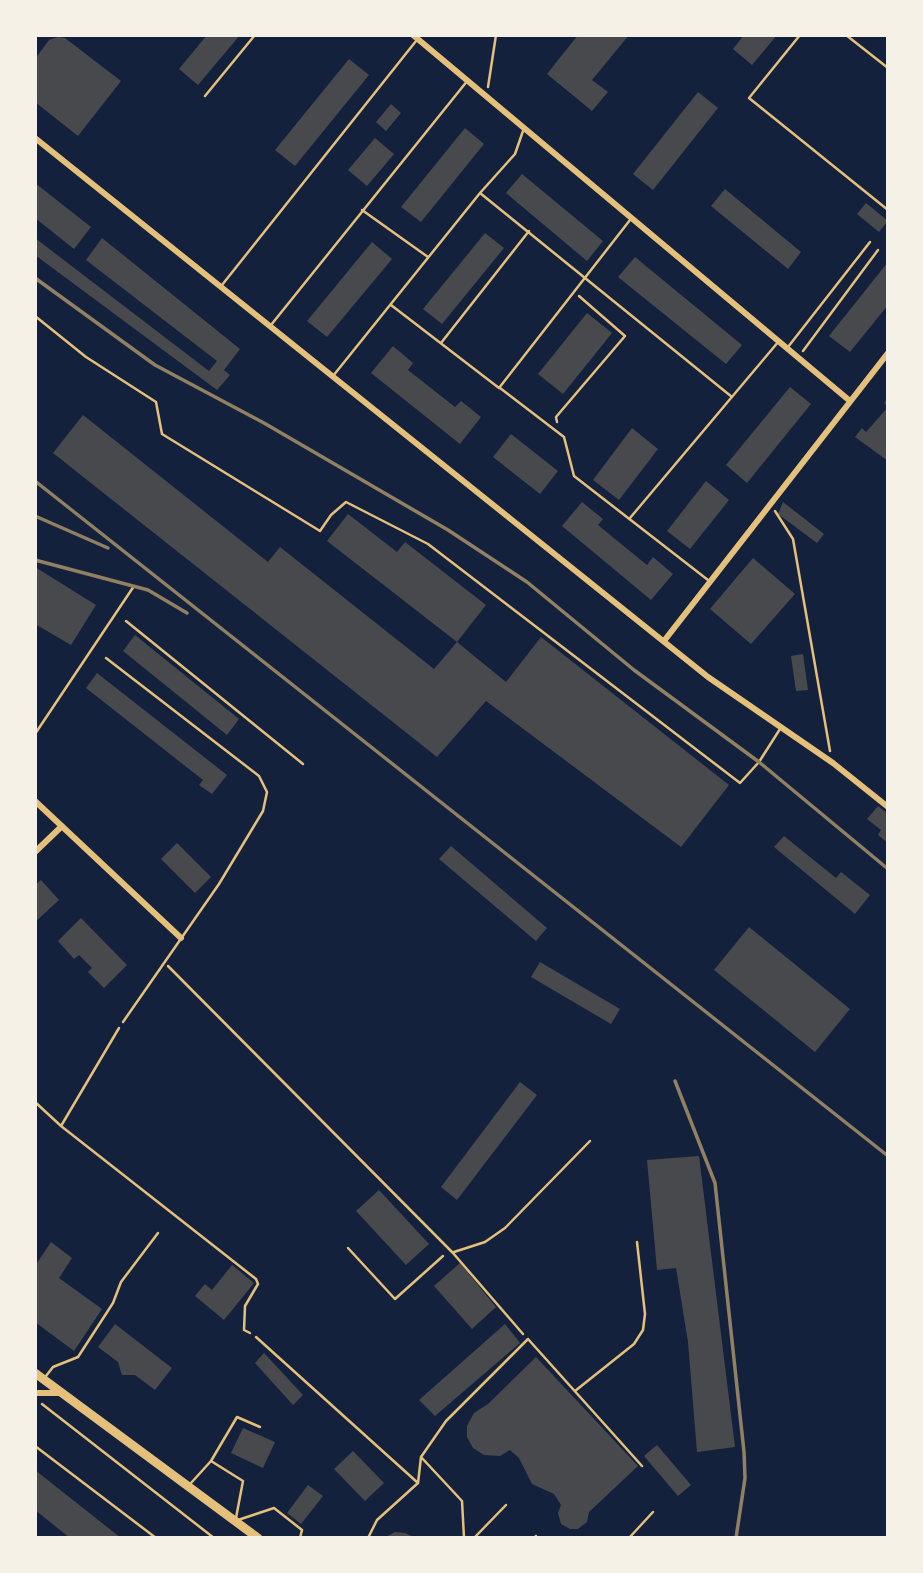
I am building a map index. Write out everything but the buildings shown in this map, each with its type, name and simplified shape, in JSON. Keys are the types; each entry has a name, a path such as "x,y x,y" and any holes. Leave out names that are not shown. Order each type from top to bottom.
{"main road":[{"path":"35,1373 258,1538"}],"street":[{"path":"416,37 850,401"},
{"path":"35,138 664,641 780,729 833,763 888,807"},
{"path":"664,641 888,353"},
{"path":"35,801 181,939"},
{"path":"35,852 62,826"},
{"path":"35,1393 65,1393"}],"lane":[{"path":"205,96 255,35"},
{"path":"800,35 749,99 888,210"},
{"path":"846,35 888,68"},
{"path":"220,288 416,37"},
{"path":"271,325 468,80"},
{"path":"332,377 481,192 516,155 524,128"},
{"path":"481,192 732,397"},
{"path":"362,210 428,257"},
{"path":"499,388 632,217"},
{"path":"441,343 529,230"},
{"path":"787,348 870,242"},
{"path":"391,305 564,437 574,476 711,582"},
{"path":"35,316 86,357 156,402 162,434 320,531 331,515 346,502 428,544 740,783 759,762 780,729"},
{"path":"629,518 779,341"},
{"path":"106,658 259,776 265,785 263,811 219,884 123,1022"},
{"path":"44,1379 53,1367 78,1357 113,1303 121,1282 158,1233"},
{"path":"575,1391 634,1344 643,1330 645,1314 637,1242"},
{"path":"348,1248 396,1299 443,1256"},
{"path":"256,1337 418,1483"},
{"path":"368,1538 377,1520 418,1483 421,1457 456,1410 528,1339 642,1466"},
{"path":"189,1486 211,1461 237,1417 260,1427"},
{"path":"421,1457 462,1501 464,1538"},
{"path":"211,1461 243,1481 235,1521 274,1508 302,1530 300,1538"},
{"path":"476,1537 506,1505"},
{"path":"629,1538 653,1512"}],"path":[{"path":"487,97 496,35"},
{"path":"805,356 806,343 878,250"},
{"path":"558,432 556,417 625,336 573,291"},
{"path":"771,506 793,540 833,763"},
{"path":"35,734 134,586"},
{"path":"126,621 303,764"},
{"path":"164,962 453,1253 528,1339"},
{"path":"61,1126 123,1022"},
{"path":"35,1102 61,1126 256,1279 258,1284 244,1306 244,1330 256,1337"},
{"path":"443,1256 485,1242 505,1228 590,1141"},
{"path":"42,1404 214,1538"},
{"path":"35,1446 156,1538"}],"railway":[{"path":"35,278 155,365 264,423 448,530 527,582 634,670 759,762 888,869"},
{"path":"35,481 888,1156"},
{"path":"35,516 108,548"},
{"path":"35,560 148,590 187,613"},
{"path":"675,1081 715,1183 744,1452 745,1478 736,1538"}]}
